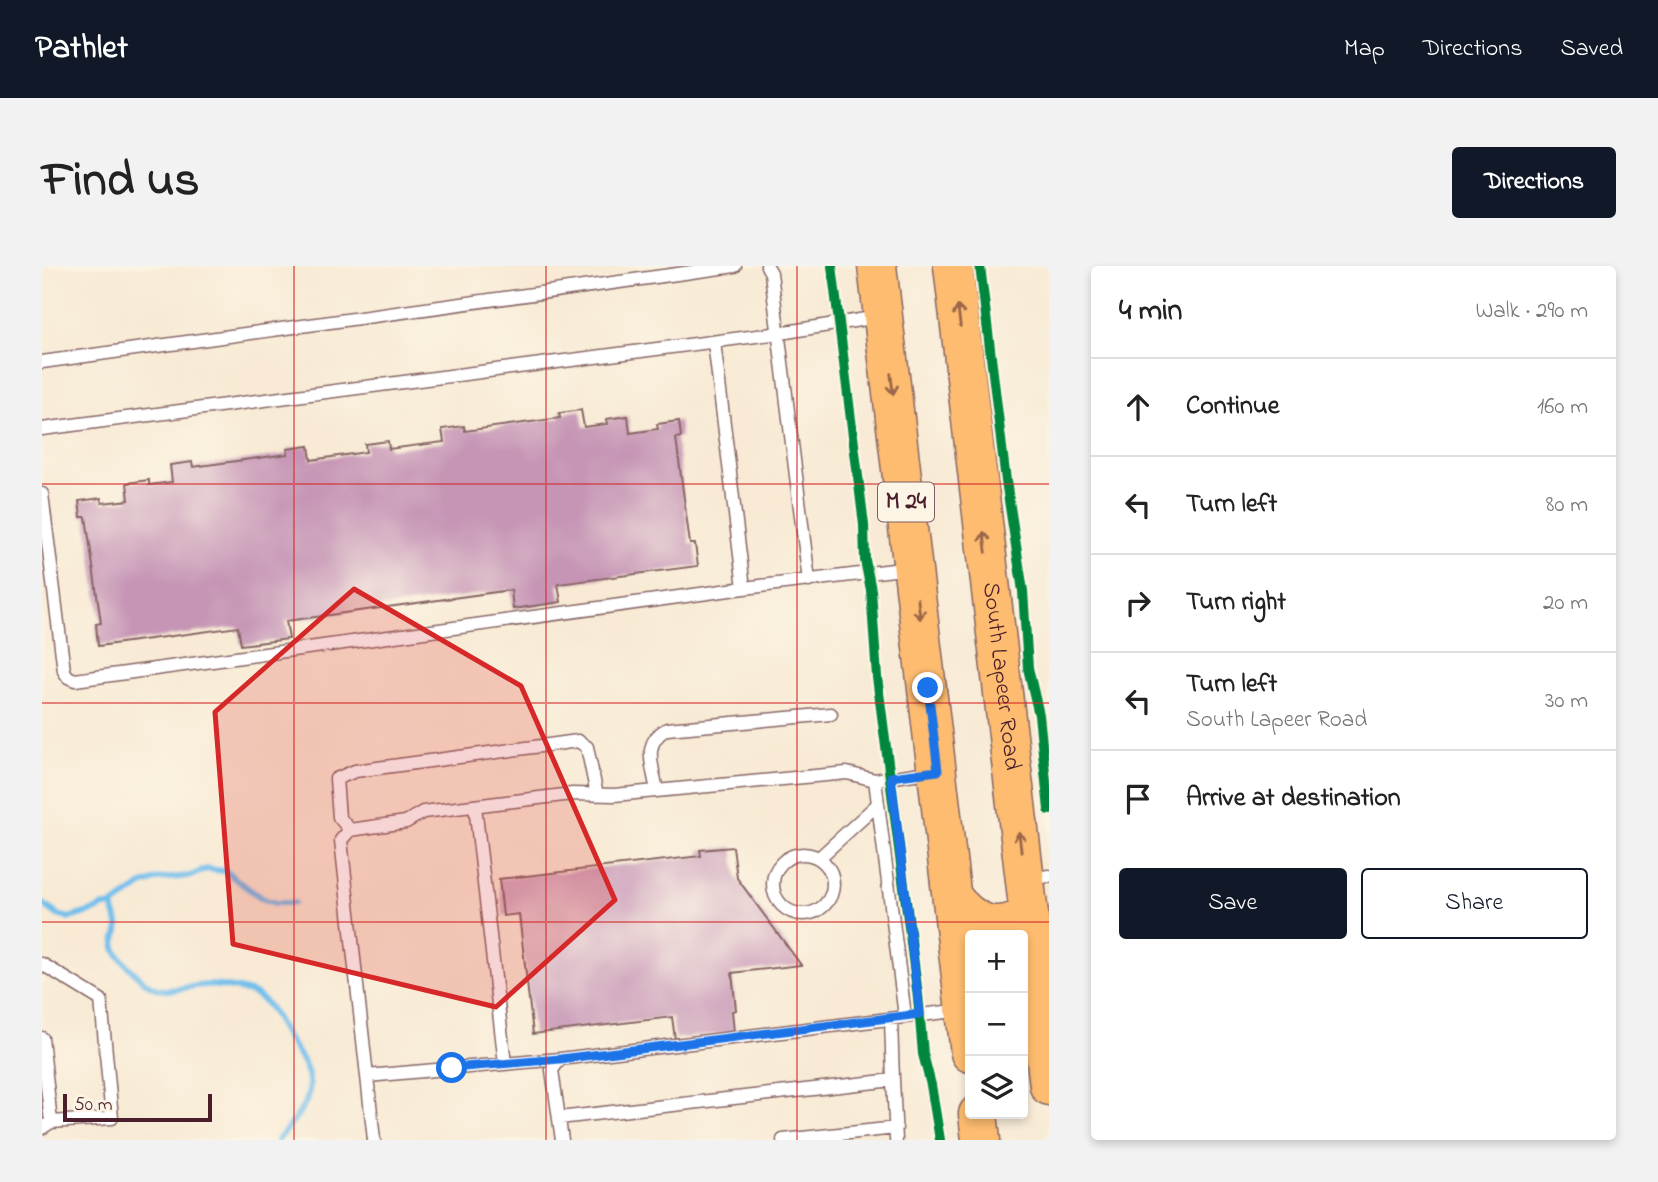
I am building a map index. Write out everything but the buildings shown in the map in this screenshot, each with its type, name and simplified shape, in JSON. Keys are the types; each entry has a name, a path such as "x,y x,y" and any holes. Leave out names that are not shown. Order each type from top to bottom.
{"main road":[{"name":"M 24","path":"877,266 965,1009"},
{"name":"South Lapeer Road","path":"953,266 1034,890 1049,1088"},
{"path":"952,897 964,912 977,921 990,925 1016,923 1034,890"},
{"path":"1028,1091 1049,1088"},
{"path":"979,1119 981,1140"}],"lane":[{"path":"42,362 735,266"},
{"path":"767,266 771,273 780,333 809,581"},
{"path":"42,429 714,342 883,316"},
{"path":"714,342 744,589"},
{"path":"42,494 64,671 68,677 75,680 914,568"},
{"path":"657,791 650,746 655,736 667,730 831,714"},
{"path":"350,830 339,817 336,779 368,769 578,741 587,747 597,794"},
{"path":"374,1140 341,840 350,830 406,822 423,812 572,793 657,791 847,773 875,780 938,771"},
{"path":"875,780 905,1016"},
{"path":"819,858 878,804"},
{"path":"475,806 505,1064"},
{"path":"810,854 819,858 832,872 834,881 829,901 822,908 802,914 783,907 773,888 776,869 791,856 810,854"},
{"path":"42,964 101,1000 112,1118 46,1125 42,1038"},
{"path":"367,1076 560,1059 965,1009"},
{"path":"783,1140 896,1134 891,1020"},
{"path":"560,1059 552,1070 562,1140"},
{"path":"559,1118 894,1080"}],"highlighted area":[{"path":"354,589 521,686 615,900 496,1007 233,944 215,712"}],"waterway":[{"path":"42,903 58,915 69,918 104,906 112,906 142,885 159,879 190,876 207,869 225,871 261,898 275,903 294,903"},
{"path":"112,906 118,925 116,951 130,968 151,986 164,990 202,985 233,988 260,997 270,1008 302,1060 309,1082 305,1103 278,1140"}],"cycle path":[{"path":"832,266 864,525 877,677 923,1054 940,1140"},
{"path":"980,266 1006,481 1023,591 1028,668 1039,715 1049,810"}],"route":[{"path":"452,1068 560,1059 891,1020 920,1014 891,777 938,771 928,688"}]}
